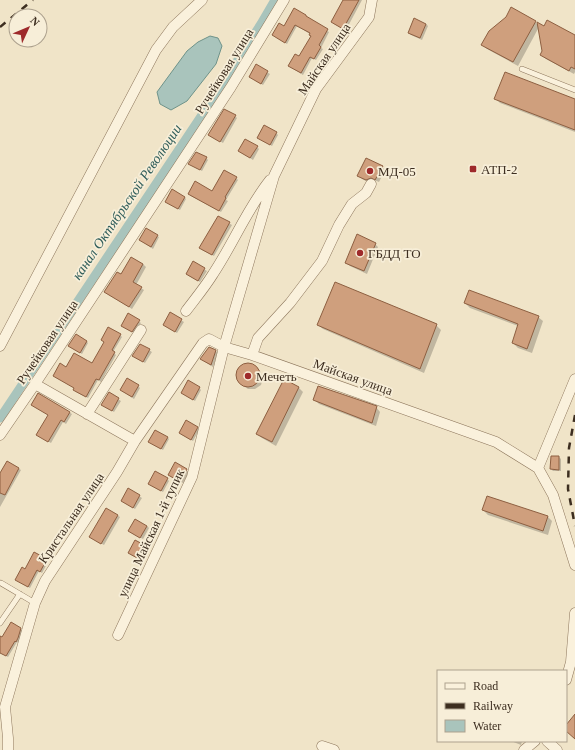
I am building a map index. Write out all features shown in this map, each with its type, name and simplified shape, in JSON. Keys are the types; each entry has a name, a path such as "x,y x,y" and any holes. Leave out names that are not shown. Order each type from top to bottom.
{"street":[{"path":"0,346 156,50 173,26 202,0"},
{"name":"Ручейковая улица","path":"0,435 231,87 284,0"},
{"name":"Майская улица","path":"372,0 369,16 316,89 274,176 224,347 496,442 538,468 553,495 575,565"},
{"name":"Майская улица","path":"186,311 213,274 261,191 274,176"},
{"path":"252,356 258,338 290,303 322,261 352,204 366,193 371,184"},
{"path":"87,414 141,330"},
{"name":"Кристальная улица","path":"8,750 4,737 3,706 35,604 45,581 117,472 135,441 203,343 209,339 224,347"},
{"name":"улица Майская 1-й тупик","path":"118,634 192,477 224,347"},
{"path":"538,468 575,379"},
{"path":"35,384 135,441"},
{"path":"567,678 573,664 575,613"},
{"path":"524,750 534,742"},
{"path":"547,742 557,750"},
{"path":"322,746 334,750"}],"lane":[{"path":"522,69 575,90"},
{"path":"1,583 35,604"},
{"path":"0,623 20,594"}],"water":[{"path":"210,36 218,38 222,46 216,64 187,101 171,110 160,104 157,92 187,51 198,42"}],"building":[{"path":"343,0 359,0 343,29 331,22"},
{"path":"511,7 536,21 513,62 481,45 489,31 506,17"},
{"path":"294,8 328,29 319,45 321,47 314,59 310,57 301,73 288,66 295,54 299,56 311,36 309,35 310,33 295,25 285,43 272,35 279,23 284,26"},
{"path":"414,18 426,24 420,38 408,33"},
{"path":"547,20 575,35 575,69 571,67 569,71 540,55 542,51 537,22 544,26"},
{"path":"256,64 268,71 261,84 249,77"},
{"path":"505,72 575,99 575,130 494,99"},
{"path":"224,109 236,115 220,142 208,135"},
{"path":"264,125 277,132 270,145 257,138"},
{"path":"245,139 258,146 250,158 238,151"},
{"path":"196,152 207,157 200,170 188,164"},
{"name":"МД-05","path":"366,158 383,166 375,180 371,178 366,180 357,176"},
{"path":"224,170 237,177 225,197 226,198 219,211 188,194 195,181 212,191"},
{"path":"172,189 185,197 178,209 165,202"},
{"path":"218,216 230,222 212,255 199,248"},
{"path":"146,228 158,235 151,247 139,240"},
{"name":"ГБДД ТО","path":"357,234 376,243 364,271 345,263"},
{"path":"131,257 143,264 133,282 142,287 129,307 104,292 117,272 121,274"},
{"path":"193,261 205,268 198,281 186,274"},
{"path":"335,282 437,324 420,369 317,325"},
{"path":"469,290 539,316 527,349 512,343 518,324 464,303"},
{"path":"170,312 182,319 175,332 163,325"},
{"path":"128,313 140,320 132,332 121,326"},
{"path":"108,327 121,334 112,350 115,352 99,380 96,379 86,397 53,376 60,363 66,367 74,353 92,363 104,342 101,340"},
{"path":"76,334 87,341 80,353 68,346"},
{"path":"140,344 150,349 143,362 132,356"},
{"path":"209,347 216,350 211,365 200,359"},
{"name":"Мечеть","path":"248,363 253,364 259,370 259,380 253,386 248,387 243,386 237,380 236,375 237,370 243,364"},
{"path":"127,378 139,385 132,397 120,390"},
{"path":"284,379 299,387 272,442 256,434"},
{"path":"188,380 200,387 193,400 181,393"},
{"path":"318,386 377,406 372,423 313,400"},
{"path":"109,392 119,398 112,411 101,405"},
{"path":"38,393 70,412 64,422 61,420 48,442 36,435 48,415 31,405"},
{"path":"186,420 198,427 191,440 179,433"},
{"path":"155,430 168,437 161,449 148,442"},
{"path":"551,456 559,456 559,470 550,469"},
{"path":"7,461 19,468 5,495 0,493 0,473"},
{"path":"175,462 187,469 181,482 168,475"},
{"path":"155,471 168,478 161,491 148,484"},
{"path":"128,488 140,495 133,508 121,501"},
{"path":"487,496 548,516 543,531 482,510"},
{"path":"106,508 118,515 101,544 89,537"},
{"path":"135,519 147,526 140,538 128,531"},
{"path":"135,540 148,547 141,560 128,553"},
{"path":"34,552 47,559 40,572 37,570 28,587 15,580 22,567 25,569"},
{"path":"11,622 21,628 16,642 15,641 6,656 0,653 0,636 2,637"},
{"path":"575,714 575,739 567,732 567,724"}],"waterway":[{"name":"канал Октябрьской Революции","path":"0,418 218,91 275,0"}],"railway":[{"path":"0,27 33,0"},
{"path":"575,415 569,448 568,489 575,526"}],"place":[{"name":"АТП-2","path":"473,169"},
{"name":"МД-05","path":"370,171"},
{"name":"ГБДД ТО","path":"360,253"},
{"name":"Мечеть","path":"248,376"}]}
